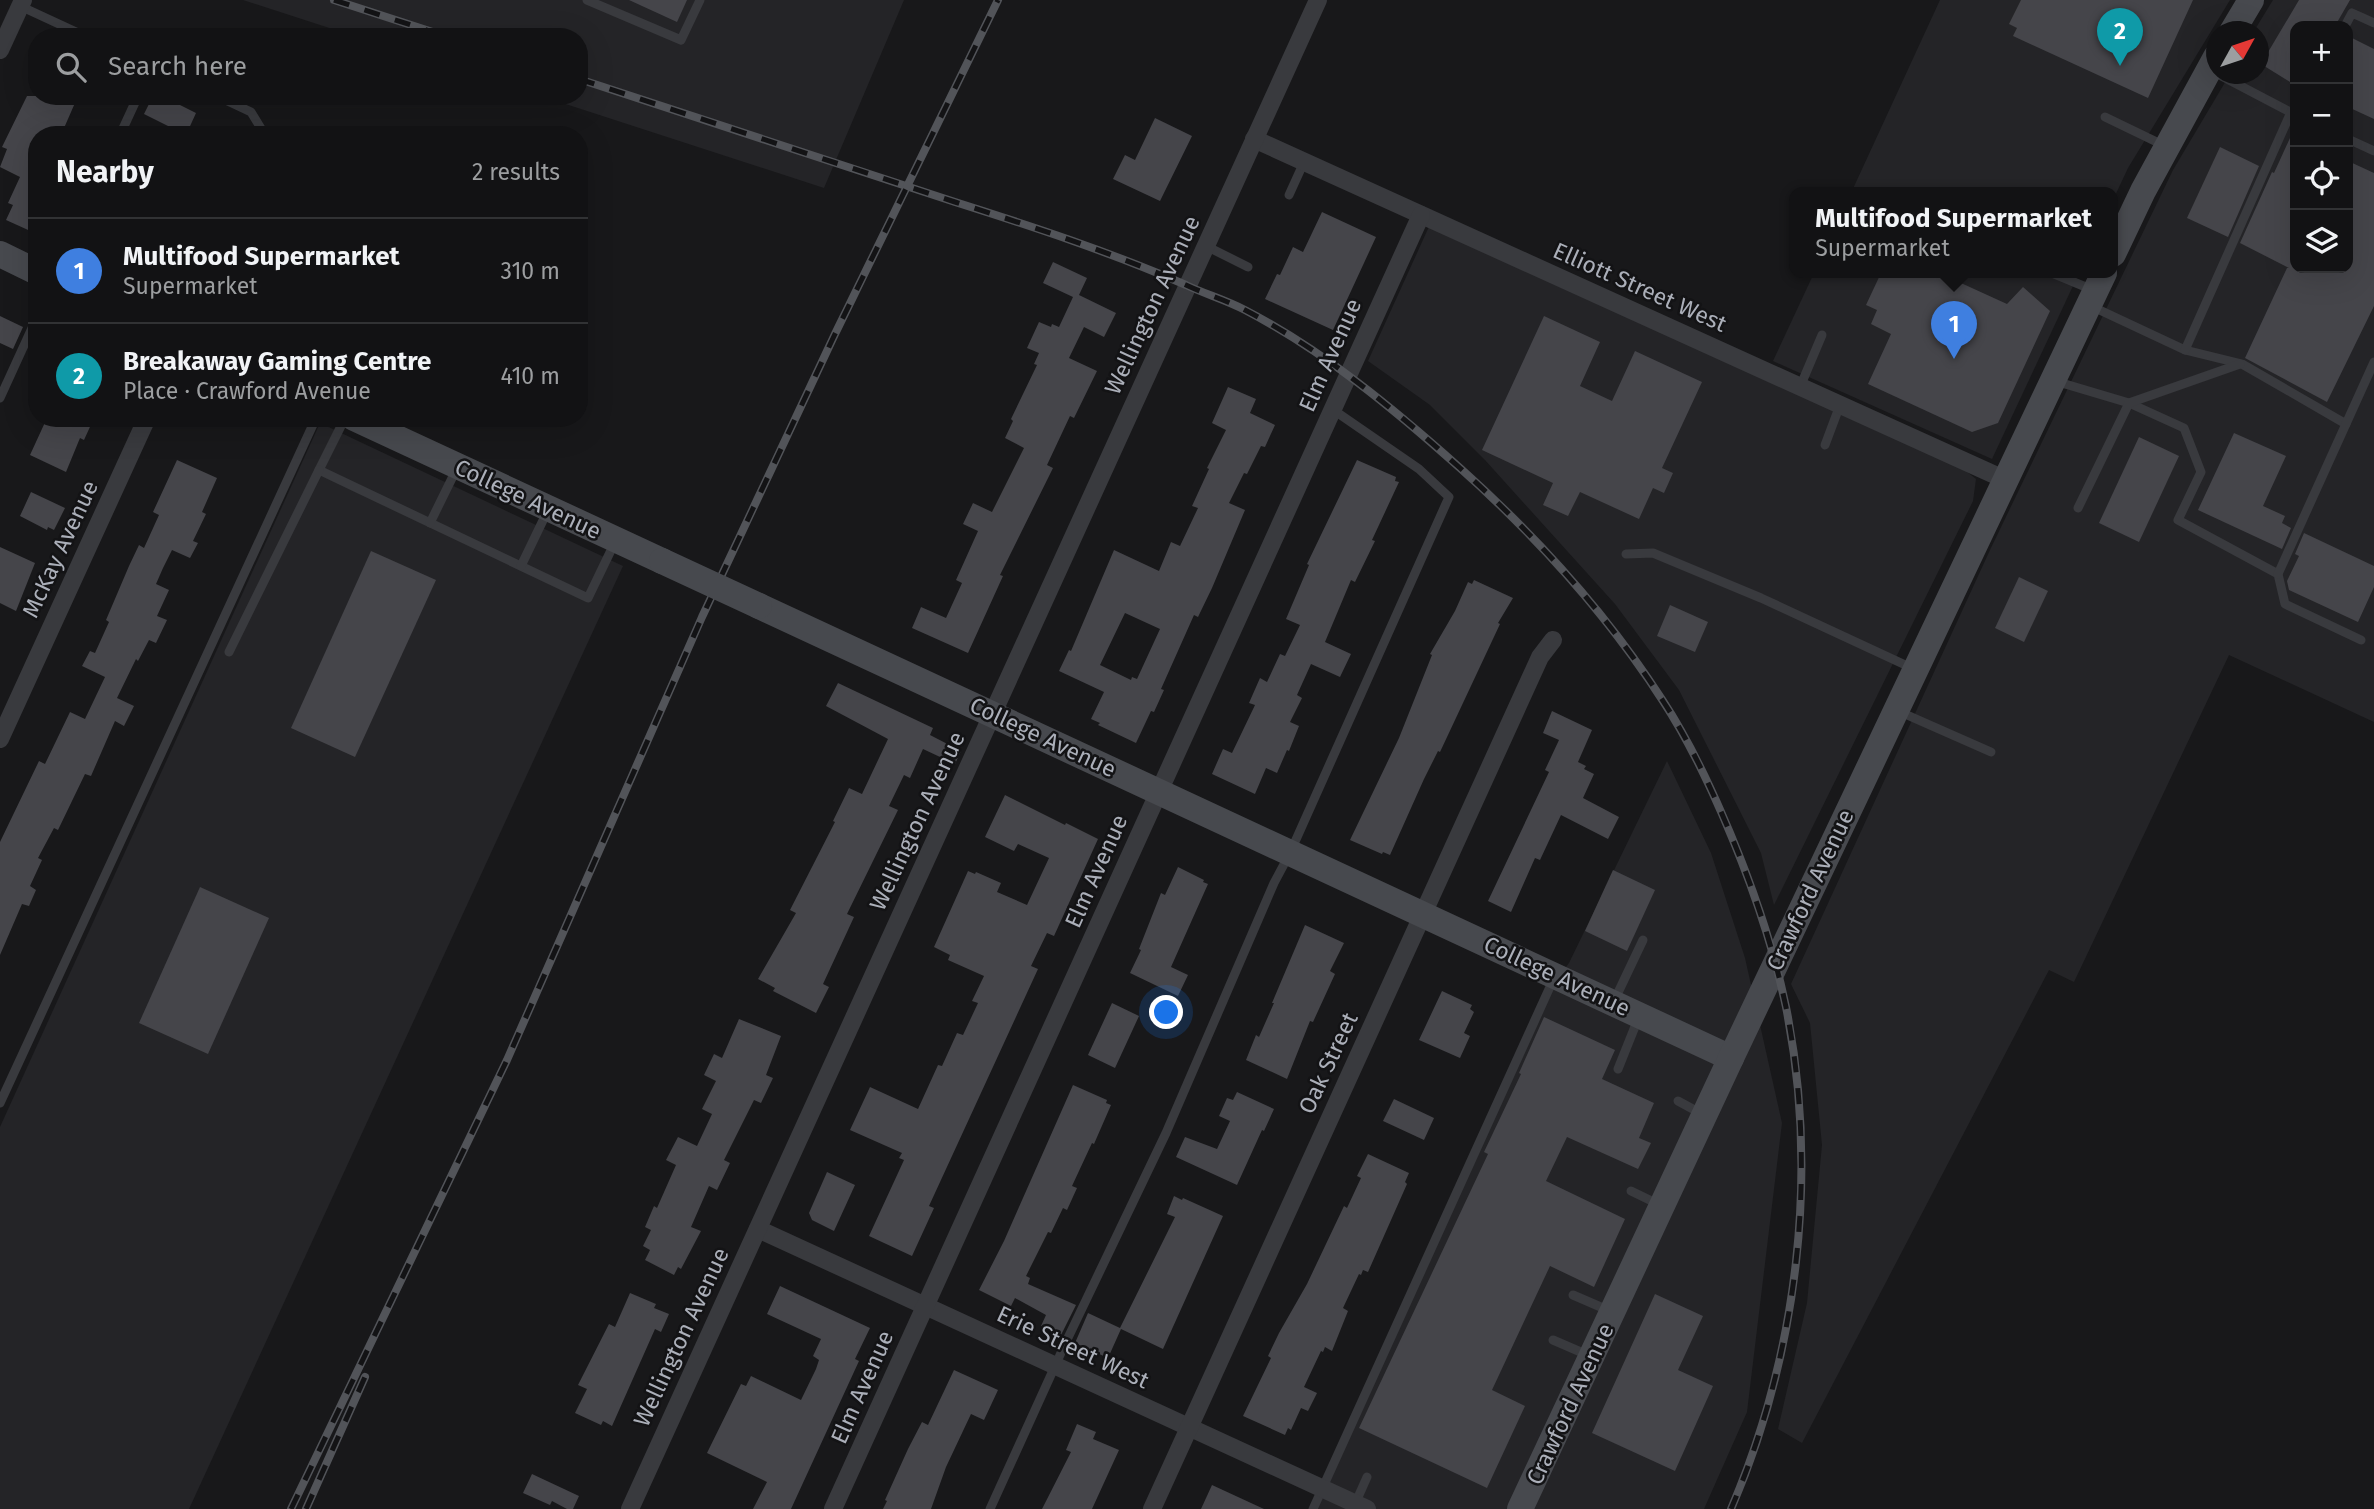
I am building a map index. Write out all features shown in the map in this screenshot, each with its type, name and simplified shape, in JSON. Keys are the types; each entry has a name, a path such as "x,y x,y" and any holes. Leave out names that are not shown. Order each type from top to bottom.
{"street":[{"name":"Wellington Avenue","path":"630,1509 1318,0"},
{"path":"2239,21 2251,0"},
{"path":"0,50 21,3"},
{"path":"2118,244 2206,77"},
{"name":"Elliott Street West","path":"1254,139 2006,480"},
{"name":"Elm Avenue","path":"833,1509 1421,215"},
{"path":"0,254 28,267"},
{"name":"Crawford Avenue","path":"1520,1509 2096,290"},
{"name":"McKay Avenue","path":"0,739 142,427"},
{"name":"College Avenue","path":"373,427 1556,974 1731,1058"},
{"name":"Oak Street","path":"1152,1509 1540,657 1553,640"},
{"name":"Erie Street West","path":"758,1229 1361,1506"}],"lane":[{"path":"587,0 681,40 700,0"},
{"path":"21,3 70,28"},
{"path":"2348,21 2352,13 2374,23"},
{"path":"2246,84 2290,111"},
{"path":"124,126 134,105"},
{"path":"236,105 251,112 260,126"},
{"path":"2105,117 2167,147"},
{"path":"2185,349 2290,120"},
{"path":"2353,141 2374,151"},
{"path":"1289,195 1304,162"},
{"path":"1206,246 1248,267"},
{"path":"2065,278 2096,290 2185,349 2242,364 2346,424"},
{"path":"1800,387 1822,335"},
{"path":"0,397 28,336"},
{"path":"2361,640 2285,604 2278,574 2374,362"},
{"path":"2078,508 2129,403 2242,364"},
{"path":"2053,381 2129,403 2184,428 2201,472 2178,520 2278,574"},
{"path":"1825,444 1840,405"},
{"path":"990,1509 1055,1365 1166,1133 1274,883 1290,853 1448,497 1419,469 1332,409"},
{"path":"0,1103 312,427"},
{"path":"229,652 340,427"},
{"path":"430,523 458,467"},
{"path":"319,470 588,598 617,540"},
{"path":"521,566 548,508"},
{"path":"1626,554 1653,553 1761,598 1916,669"},
{"path":"1896,710 1990,752"},
{"path":"1614,1003 1643,940"},
{"path":"1313,1509 1556,974"},
{"path":"1618,1069 1639,1015"},
{"path":"1678,1101 1704,1115"},
{"path":"1631,1191 1661,1206"},
{"path":"1573,1295 1612,1312"},
{"path":"1553,1340 1591,1357"},
{"path":"1361,1506 1367,1477"}],"shaded area":[{"path":"243,0 904,0 824,188 569,105 588,105 588,28 329,28"},
{"path":"1940,0 2230,0 2217,21 2206,21 2206,40 2128,168 2118,189 2118,187 1854,187"},
{"path":"2273,0 2374,0 2374,722 2229,655 2074,982 2049,970 1802,1443 1778,1429 1807,1303 1822,1145 1810,1023 1791,984 1990,550 2173,170 2224,84 2269,84 2269,21 2260,21"},
{"path":"1432,220 1961,467 1976,479 1973,501 1774,905 1761,853 1679,690 1615,604 1485,460 1430,405 1368,361"},
{"path":"1812,278 2077,278 1992,459 1773,361"},
{"path":"318,427 328,427 623,566 189,1509 0,1509 0,1127"},
{"path":"1667,761 1711,853 1745,958 1782,1123 1747,1412 1704,1509 1312,1509 1549,990 1569,963"}],"building":[{"path":"629,0 687,0 677,22"},
{"path":"2021,0 2193,0 2148,98 2013,36 2017,28 2009,24"},
{"path":"2299,0 2350,0 2338,21 2290,21 2290,82 2269,69 2269,51"},
{"path":"2353,38 2374,49 2374,119 2353,109"},
{"path":"27,96 28,105 74,105 65,126 28,126 28,230 6,220 13,205 8,203 20,177 0,167 7,149 2,147"},
{"path":"148,105 180,105 196,113 190,126 168,126 144,114"},
{"path":"1155,118 1192,136 1160,201 1113,179 1125,155 1135,160"},
{"path":"2290,138 2290,273 2353,273 2353,163 2374,173 2374,306 2327,402 2245,358 2289,268 2240,243 2272,172 2274,173"},
{"path":"2220,147 2259,166 2228,237 2187,218"},
{"path":"1322,212 1376,237 1333,330 1265,299 1293,247 1303,252"},
{"path":"1053,262 1087,278 1079,295 1116,313 1104,337 1084,327 1069,358 1097,371 1074,418 1070,416 1047,465 1053,468 1000,575 1003,576 968,653 912,628 921,607 946,618 962,583 956,580 978,531 963,524 973,503 992,512 1024,448 1005,438 1013,421 1011,419 1037,365 1034,364 1039,353 1027,348 1039,322 1059,327 1073,297 1043,283"},
{"path":"1879,278 1950,278 2007,304 2023,287 2050,311 1998,423 1972,432 1868,384 1891,334 1871,324 1877,310 1866,305"},
{"path":"0,316 23,327 13,349 0,343"},
{"path":"1544,316 1600,342 1580,386 1612,401 1635,351 1702,382 1662,468 1673,473 1664,493 1653,488 1639,519 1580,492 1568,516 1543,505 1553,483 1482,450"},
{"path":"1228,387 1256,399 1250,413 1275,425 1265,447 1261,446 1229,503 1245,510 1198,617 1194,615 1161,689 1164,690 1154,712 1151,711 1136,743 1091,719 1104,692 1059,671 1069,650 1071,651 1114,550 1159,571 1171,542 1180,546 1198,508 1192,506 1209,469 1207,468 1226,430 1212,423","holes":["1125,613 1160,629 1137,679 1132,677 1131,680 1100,665"]},
{"path":"43,427 90,427 84,440 80,438 66,472 30,455"},
{"path":"2234,433 2286,456 2263,506 2285,516 2282,523 2291,528 2282,549 2198,510"},
{"path":"2139,437 2179,456 2139,542 2099,523"},
{"path":"177,460 217,478 202,512 206,514 193,541 198,543 190,558 172,550 163,568 156,584 169,590 157,616 167,620 156,643 149,640 138,661 136,659 117,698 134,706 124,726 115,721 91,776 85,774 58,830 54,828 38,858 42,860 30,886 36,890 29,906 22,904 0,955 0,842 39,761 45,764 70,712 85,719 105,677 82,666 90,651 95,653 109,622 106,620 139,545 144,548 159,515 153,512"},
{"path":"1357,460 1396,477 1395,481 1399,482 1372,540 1375,541 1355,582 1351,580 1325,642 1351,654 1340,677 1311,664 1297,695 1302,698 1290,722 1299,726 1289,751 1287,750 1277,773 1266,768 1255,794 1212,774 1223,749 1232,753 1255,705 1249,703 1260,678 1267,682 1280,654 1285,656 1300,625 1286,619 1309,565 1307,564"},
{"path":"31,492 65,508 54,530 48,527 47,530 20,516"},
{"path":"2304,533 2374,566 2374,587 2358,622 2289,590 2287,581 2299,556 2295,554"},
{"path":"0,547 35,563 16,611 0,603"},
{"path":"371,551 436,580 355,757 291,728"},
{"path":"2019,577 2048,591 2024,642 1995,628"},
{"path":"1474,580 1513,598 1498,623 1500,624 1390,855 1383,852 1382,854 1350,840 1399,738 1432,655 1430,654 1468,582 1472,584"},
{"path":"1670,605 1708,622 1695,652 1657,636"},
{"path":"838,683 933,728 930,735 961,751 955,764 923,749 910,778 904,775 889,806 898,810 847,914 854,917 823,984 829,987 816,1013 773,991 775,988 758,979 796,913 790,910 835,822 833,821 849,788 862,794 888,739 826,706"},
{"path":"1552,711 1592,730 1578,762 1594,774 1583,798 1619,817 1608,839 1561,815 1540,860 1535,858 1511,912 1488,901 1549,772 1545,770 1559,740 1543,733"},
{"path":"1005,795 1098,839 1054,936 1047,933 1031,966 1038,969 929,1206 934,1208 912,1256 869,1236 904,1160 899,1158 902,1153 850,1130 870,1087 918,1109 938,1065 942,1066 957,1033 963,1035 978,1003 972,1001 984,976 948,960 950,955 934,947 968,871 1001,883 997,892 1027,905 1049,858 1018,844 1014,851 985,837"},
{"path":"1178,867 1208,884 1171,967 1188,975 1178,996 1130,973 1161,893 1165,895"},
{"path":"1613,870 1655,890 1627,951 1585,931"},
{"path":"200,887 269,918 208,1054 139,1023"},
{"path":"1305,925 1344,943 1330,971 1335,974 1313,1022 1310,1021 1287,1079 1246,1060 1274,1003"},
{"path":"1442,991 1472,1005 1470,1009 1474,1012 1464,1033 1470,1036 1460,1058 1419,1040"},
{"path":"1112,1003 1139,1016 1115,1068 1088,1055"},
{"path":"1544,1017 1615,1050 1602,1079 1654,1103 1639,1138 1651,1143 1638,1169 1567,1137 1546,1181 1625,1219 1594,1287 1550,1266 1492,1390 1525,1406 1487,1488 1359,1428 1488,1154 1484,1152 1521,1074 1519,1073"},
{"path":"739,1019 781,1036 766,1075 773,1078 761,1103 754,1100 724,1160 730,1163 717,1190 709,1186 691,1227 701,1231 681,1269 678,1267 674,1275 645,1260 650,1250 643,1246 651,1230 645,1227 654,1206 657,1208 676,1165 666,1160 678,1137 697,1146 712,1114 702,1109 716,1081 704,1075 714,1054 722,1058"},
{"path":"1073,1085 1107,1100 1106,1103 1111,1105 1072,1186 1077,1188 1067,1210 1063,1208 1051,1233 1048,1232 1026,1276 1030,1278 1028,1284 1076,1305 1061,1335 1041,1326 1046,1315 1015,1298 1011,1306 979,1290 1004,1241"},
{"path":"1237,1092 1274,1109 1237,1185 1176,1157 1185,1137 1217,1149 1230,1121 1219,1116 1227,1098 1233,1100"},
{"path":"1394,1099 1434,1118 1424,1140 1383,1121"},
{"path":"1368,1154 1409,1173 1405,1182 1407,1184 1368,1272 1363,1270 1361,1275 1359,1274 1343,1308 1348,1311 1332,1351 1325,1347 1323,1352 1321,1351 1304,1387 1317,1393 1308,1411 1301,1408 1291,1430 1288,1428 1285,1435 1243,1416 1271,1358 1268,1356 1279,1333 1307,1284 1344,1206 1347,1208 1361,1178 1357,1176"},
{"path":"827,1172 855,1185 834,1231 812,1220 809,1213"},
{"path":"1174,1196 1223,1216 1163,1349 1121,1329 1108,1358 1075,1343 1088,1313 1120,1328 1175,1217 1167,1214"},
{"path":"780,1286 870,1328 855,1359 859,1361 791,1509 753,1509 767,1482 707,1453 741,1384 746,1386 751,1376 801,1400 816,1369 819,1360 813,1356 821,1339 767,1314"},
{"path":"630,1293 656,1304 654,1308 669,1314 661,1332 655,1329 612,1426 603,1421 601,1425 575,1413 587,1389 578,1385 609,1324 615,1327"},
{"path":"1655,1294 1703,1316 1678,1370 1713,1386 1675,1471 1592,1433"},
{"path":"954,1370 998,1390 984,1420 971,1414 946,1467 931,1509 883,1509 908,1449 922,1422 928,1425"},
{"path":"1077,1424 1096,1432 1093,1439 1119,1450 1092,1509 1042,1509 1071,1452 1066,1450"},
{"path":"532,1474 579,1496 573,1509 567,1509 552,1501 550,1505 523,1493"},
{"path":"1212,1485 1264,1509 1201,1509"}],"railway":[{"path":"334,0 420,28"},
{"path":"291,1509 507,1060 702,617 835,334 998,0"},
{"path":"588,82 1072,241 1245,310 1330,362 1410,424 1516,521 1594,607 1671,714 1695,756 1722,814 1767,933 1786,1007 1796,1070 1801,1134 1801,1198 1787,1325 1754,1449 1731,1509"},
{"path":"306,1509 365,1377"}],"place":[{"name":"Breakaway Gaming Centre","path":"2120,66"},
{"name":"Multifood Supermarket","path":"1954,359"}]}
